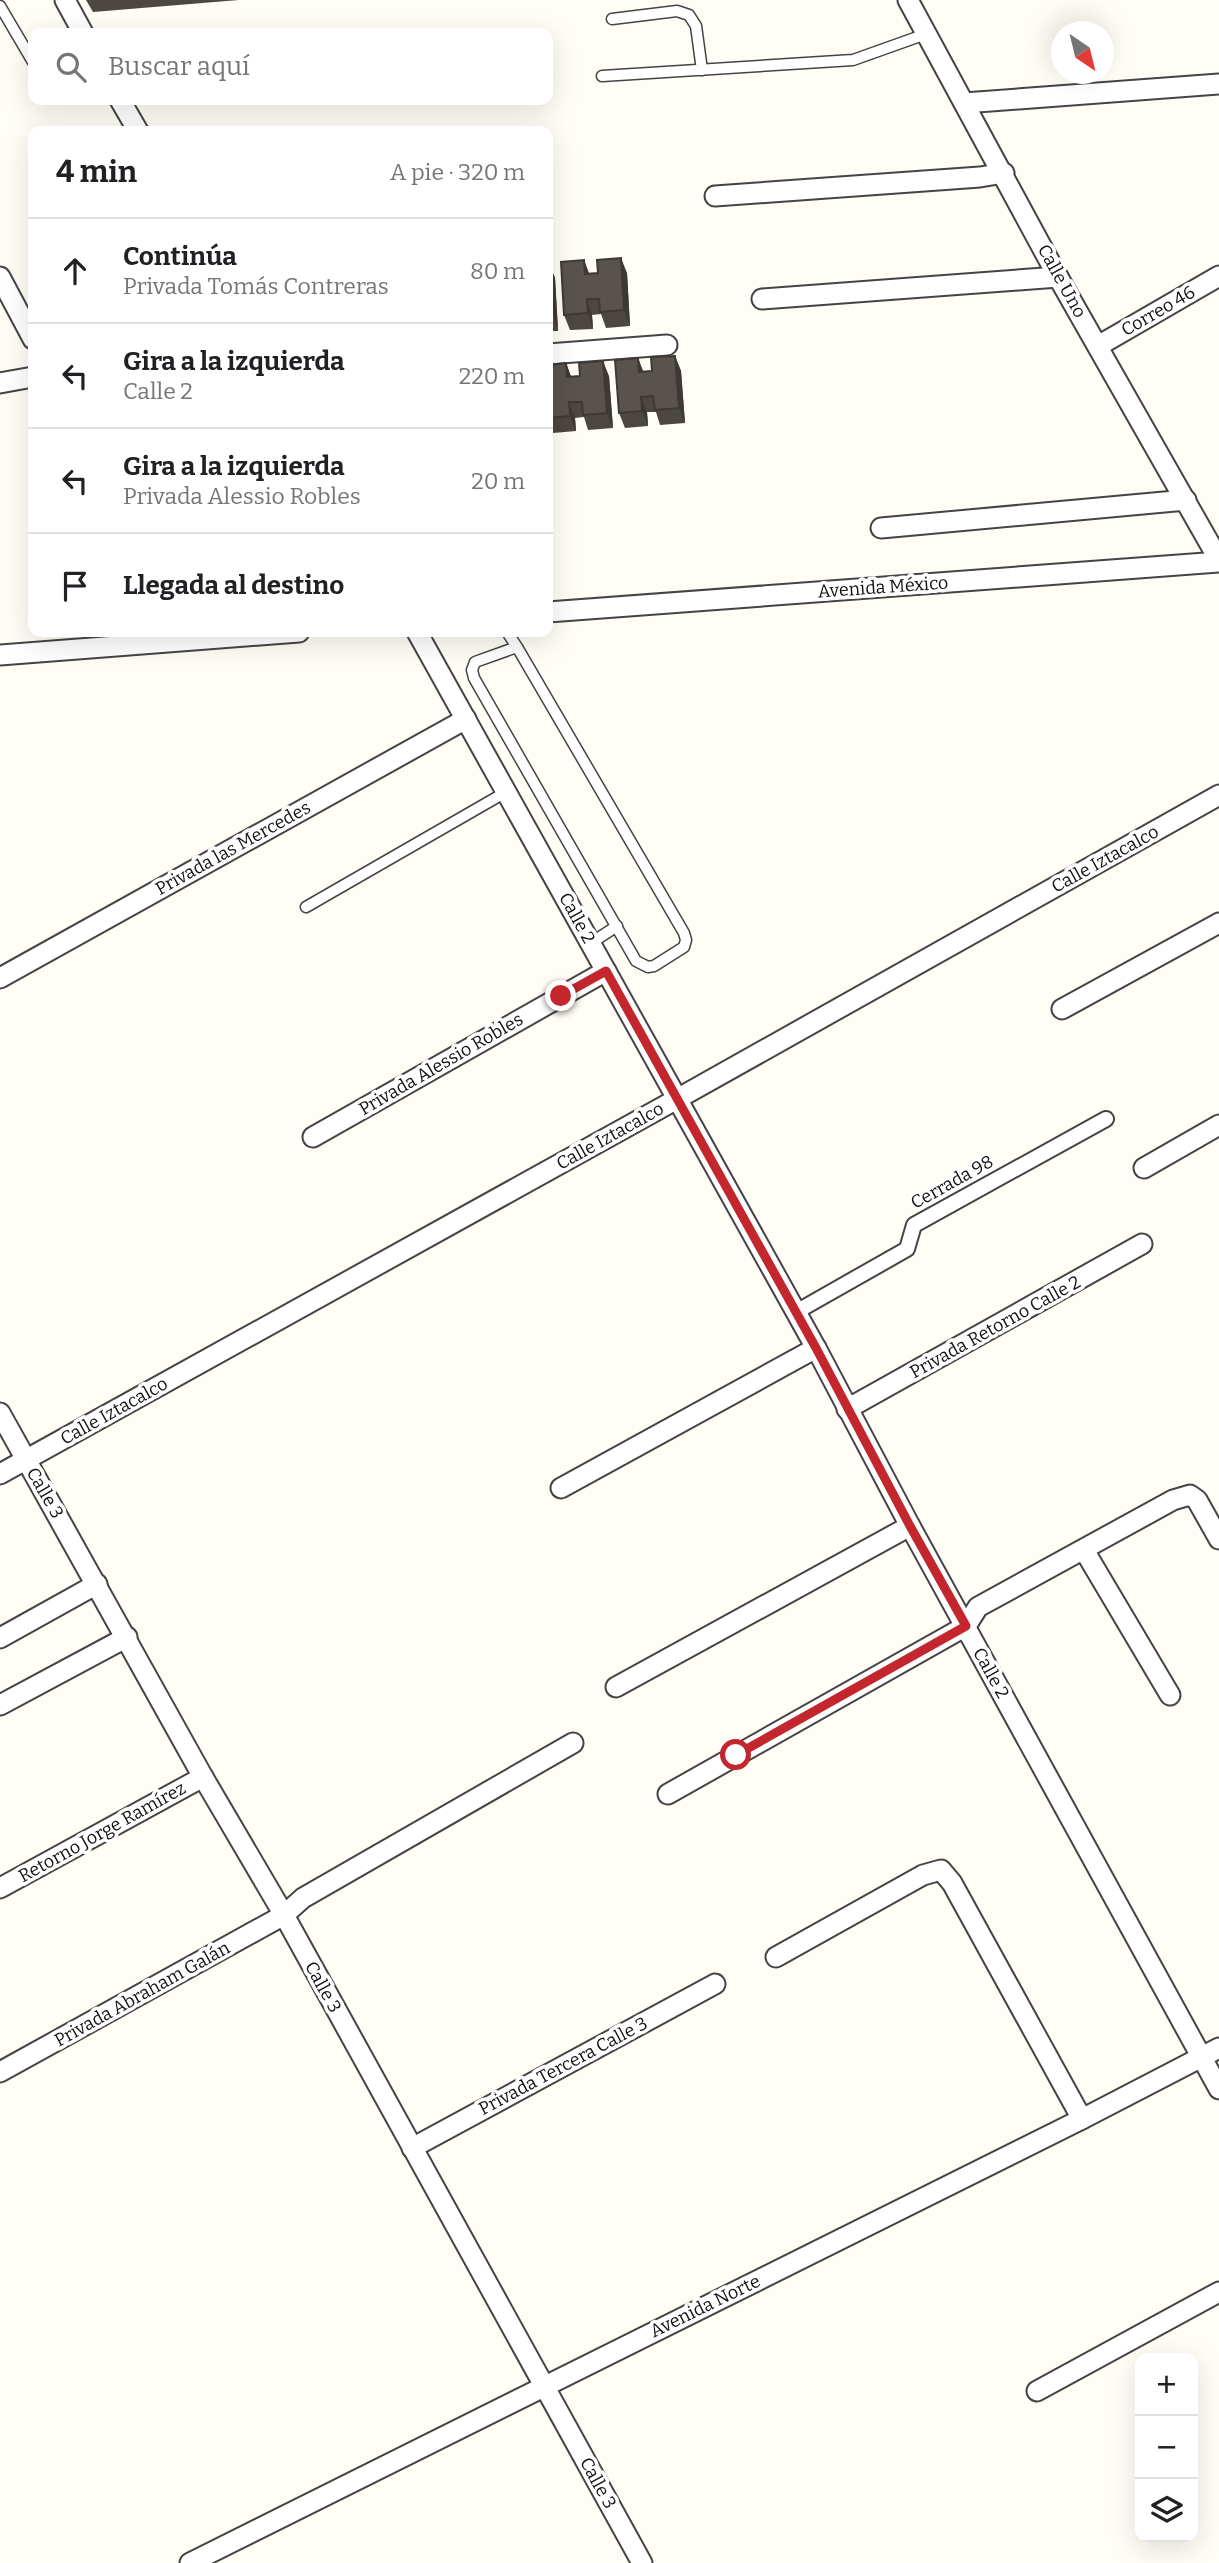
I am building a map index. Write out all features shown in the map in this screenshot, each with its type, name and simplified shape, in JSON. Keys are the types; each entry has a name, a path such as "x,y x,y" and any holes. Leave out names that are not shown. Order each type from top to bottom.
{"street":[{"path":"65,0 80,28"},
{"name":"Calle Uno","path":"908,0 1058,277 1219,561"},
{"path":"964,103 1219,84"},
{"path":"123,105 135,126"},
{"path":"715,196 1004,173"},
{"name":"Correo 46","path":"1098,346 1219,276"},
{"path":"0,277 28,330"},
{"path":"762,299 1058,277"},
{"path":"553,354 667,345"},
{"path":"0,383 28,378"},
{"path":"881,528 1186,500"},
{"name":"Avenida México","path":"553,612 1219,561"},
{"path":"0,655 234,637"},
{"name":"Calle 2","path":"420,637 816,1348 910,1526 1219,2090"},
{"name":"Privada las Mercedes","path":"0,978 466,719"},
{"name":"Calle Iztacalco","path":"0,1474 1219,795"},
{"path":"1062,1009 1219,923"},
{"name":"Privada Alessio Robles","path":"313,1138 606,971"},
{"name":"Cerrada 98","path":"796,1312 907,1249 914,1225 1106,1119"},
{"path":"1144,1168 1219,1125"},
{"name":"Privada Retorno Calle 2","path":"847,1409 1142,1244"},
{"path":"561,1488 816,1348"},
{"name":"Calle 3","path":"0,1413 203,1777 284,1915 642,2563"},
{"path":"668,1794 966,1626 978,1607 1173,1500 1190,1495 1197,1500 1219,1539"},
{"path":"616,1687 910,1526"},
{"path":"1084,1550 1170,1695"},
{"path":"0,1638 97,1584"},
{"path":"0,1705 127,1637"},
{"name":"Privada Abraham Galán","path":"0,2072 284,1915 303,1898 573,1743"},
{"name":"Retorno Jorge Ramírez","path":"0,1888 203,1777"},
{"path":"776,1957 923,1875 941,1870 953,1883 1082,2119"},
{"name":"Privada Tercera Calle 3","path":"412,2148 715,1984"},
{"name":"Avenida Norte","path":"190,2563 1082,2119 1219,2048"},
{"path":"1037,2390 1219,2292"}],"lane":[{"path":"0,6 28,54"},
{"path":"611,19 677,11 689,15 696,26 702,70"},
{"path":"602,76 853,60 926,34"},
{"path":"510,637 517,647 677,921 686,940 679,952 648,967 636,961 474,678 472,670 475,662 517,647"},
{"path":"306,907 506,792"},
{"path":"591,943 617,926"}],"building":[{"path":"621,258 624,310 600,312 599,299 587,299 588,313 564,315 561,262 584,260 585,274 598,273 597,260"},
{"path":"675,356 679,408 655,410 653,396 641,397 642,411 619,413 615,360 638,358 639,372 652,371 651,357"},
{"path":"603,361 607,413 583,415 582,402 569,402 570,416 553,418 553,364 566,363 567,377 580,376 579,363"}],"route":[{"path":"561,996 606,971 816,1348 966,1626 736,1755"}]}
